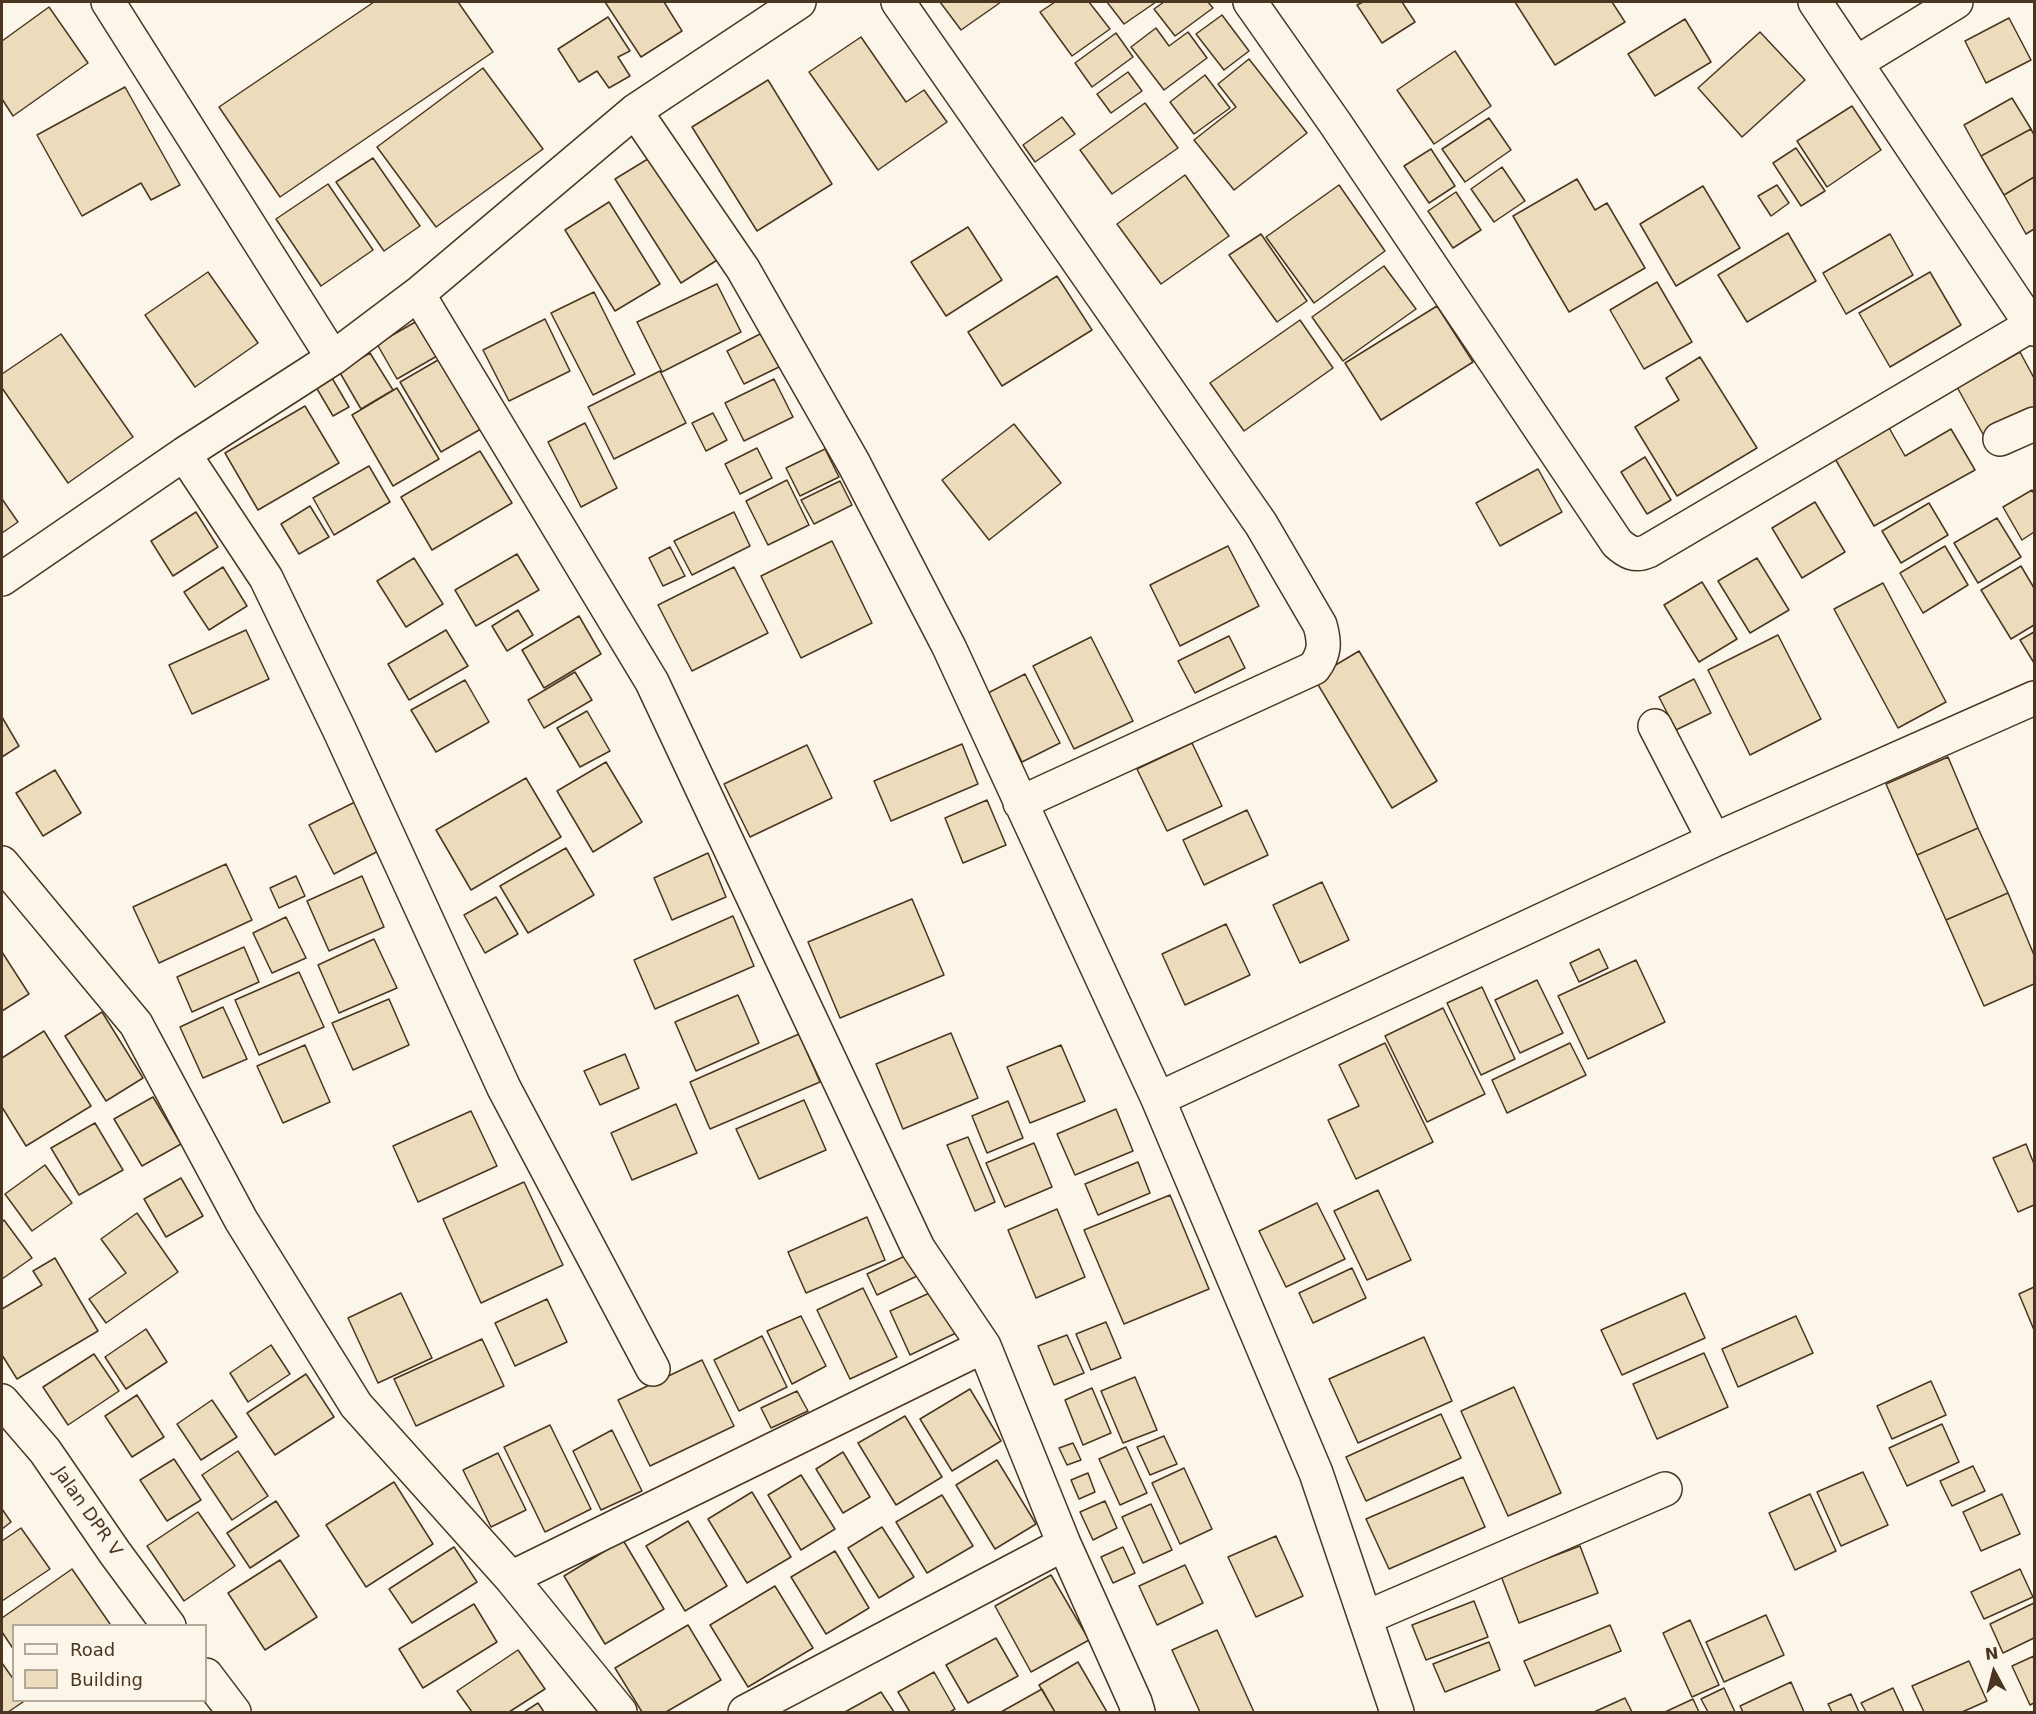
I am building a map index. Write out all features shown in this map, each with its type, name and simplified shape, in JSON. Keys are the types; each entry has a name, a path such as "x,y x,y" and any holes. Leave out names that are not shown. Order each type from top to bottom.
{"street":[{"path":"108,2 333,358"},
{"path":"2,579 184,454 333,358 418,294 635,111 799,2"},
{"path":"898,2 1261,524 1320,625 1324,641 1322,655 1314,668 1020,803"},
{"path":"1250,2 1335,123 1617,543 1632,554 1640,555 2033,327 1815,2"},
{"path":"1856,63 1956,2"},
{"path":"635,111 743,269 854,464 949,646 1158,1099 1316,1473 1398,1713"},
{"path":"418,294 652,682 918,1248 984,1346 1064,1544 1138,1713"},
{"path":"2000,439 2034,424"},
{"path":"184,454 266,578 344,740 504,1088 653,1370"},
{"path":"1158,1099 1714,840 2034,698"},
{"path":"1655,726 1714,840"},
{"path":"2,863 136,1024 241,1220 356,1405 511,1578 620,1713"},
{"path":"511,1578 984,1346"},
{"name":"Jalan DPR V","path":"2,1401 45,1451 168,1624"},
{"path":"1365,1618 1665,1489"},
{"path":"745,1713 1064,1544"},
{"path":"207,1676 234,1713"}],"building":[{"path":"374,2 458,2 493,52 280,197 219,107"},
{"path":"605,2 664,2 682,31 641,57"},
{"path":"940,2 1001,2 961,30"},
{"path":"1055,2 1089,2 1110,29 1072,56 1040,12"},
{"path":"1107,2 1156,2 1124,24"},
{"path":"1164,2 1208,2 1213,8 1175,36 1154,9"},
{"path":"1363,2 1402,2 1415,22 1382,43 1357,5"},
{"path":"1515,2 1612,2 1625,22 1555,65"},
{"path":"49,7 88,63 13,116 2,99 2,41"},
{"path":"1222,15 1249,51 1224,70 1196,34"},
{"path":"608,17 630,51 618,57 630,76 609,88 597,71 579,82 558,49"},
{"path":"2009,18 2031,60 1986,83 1965,41"},
{"path":"1685,19 1711,62 1655,96 1628,54"},
{"path":"1156,28 1169,46 1188,32 1207,58 1164,90 1131,47"},
{"path":"1760,32 1805,80 1742,137 1698,88"},
{"path":"1116,33 1133,57 1092,87 1075,63"},
{"path":"861,37 906,102 924,90 947,122 878,170 809,72"},
{"path":"1455,51 1491,106 1434,144 1397,90"},
{"path":"1249,59 1307,133 1234,190 1194,140 1236,107 1218,84"},
{"path":"483,68 543,149 436,227 377,147"},
{"path":"1128,72 1142,91 1111,113 1097,94"},
{"path":"1205,75 1230,108 1194,134 1170,102"},
{"path":"768,80 832,184 757,231 692,127"},
{"path":"125,87 180,185 151,200 141,183 82,216 37,135"},
{"path":"2012,98 2031,129 1981,156 1964,125"},
{"path":"1145,103 1178,148 1112,194 1080,150"},
{"path":"1852,106 1881,150 1827,187 1797,141"},
{"path":"1062,117 1075,134 1035,162 1023,145"},
{"path":"1489,118 1511,150 1465,182 1442,149"},
{"path":"2031,129 2034,135 2034,177 2004,195 1981,156"},
{"path":"1796,148 1825,191 1801,206 1773,163"},
{"path":"1431,149 1455,186 1429,203 1404,166"},
{"path":"656,154 722,257 681,283 615,179"},
{"path":"373,158 420,226 384,251 336,182"},
{"path":"1502,167 1525,201 1494,222 1471,189"},
{"path":"1185,175 1229,236 1161,284 1117,224"},
{"path":"2034,177 2034,229 2026,234 2004,195"},
{"path":"1577,179 1595,210 1607,203 1645,268 1569,312 1513,216"},
{"path":"328,184 373,250 321,286 276,219"},
{"path":"1339,185 1385,251 1314,303 1266,237"},
{"path":"1777,185 1789,203 1771,216 1758,196"},
{"path":"1703,186 1740,248 1676,286 1640,224"},
{"path":"1456,192 1481,230 1453,248 1428,211"},
{"path":"609,202 660,284 615,311 565,230"},
{"path":"968,227 1002,280 946,316 911,262"},
{"path":"1788,233 1816,281 1747,322 1718,275"},
{"path":"1261,234 1307,301 1277,322 1229,255"},
{"path":"1890,234 1913,275 1846,314 1823,273"},
{"path":"1384,266 1416,309 1343,361 1312,317"},
{"path":"208,272 258,343 195,387 145,315"},
{"path":"1930,272 1961,325 1890,367 1859,313"},
{"path":"1057,276 1092,330 1002,386 968,332"},
{"path":"1657,282 1692,342 1644,369 1610,310"},
{"path":"717,284 741,332 662,372 637,322"},
{"path":"594,292 635,374 593,395 551,313"},
{"path":"1437,306 1473,362 1381,420 1345,363"},
{"path":"545,319 570,371 509,401 483,350"},
{"path":"1300,320 1333,368 1244,431 1210,383"},
{"path":"417,321 437,356 397,379 377,344"},
{"path":"762,333 779,367 744,384 727,351"},
{"path":"61,334 133,437 68,483 2,388 2,374"},
{"path":"2020,352 2034,378 2034,420 1989,445 1957,387"},
{"path":"370,353 393,390 361,409 339,371"},
{"path":"445,356 486,426 441,452 400,382"},
{"path":"1700,357 1757,448 1677,496 1635,427 1679,400 1666,378"},
{"path":"660,371 686,423 614,459 588,407"},
{"path":"332,378 349,407 333,416 316,387"},
{"path":"774,379 793,417 744,441 725,403"},
{"path":"397,388 439,459 393,486 352,415"},
{"path":"305,406 339,463 258,510 225,453"},
{"path":"713,413 727,440 706,451 692,423"},
{"path":"1884,419 1905,456 1951,429 1975,470 1874,526 1830,450"},
{"path":"585,423 617,488 581,507 548,442"},
{"path":"1014,424 1061,483 989,540 942,480"},
{"path":"757,448 772,478 740,494 725,464"},
{"path":"825,449 839,477 800,496 786,468"},
{"path":"480,451 512,503 432,550 401,497"},
{"path":"1645,457 1671,500 1647,514 1621,472"},
{"path":"369,466 390,502 334,535 313,498"},
{"path":"1538,469 1562,512 1500,546 1476,503"},
{"path":"787,480 809,525 768,545 746,501"},
{"path":"840,481 852,505 814,524 801,500"},
{"path":"2032,490 2034,494 2034,532 2022,540 2003,507"},
{"path":"2,499 18,522 2,533"},
{"path":"1815,502 1845,552 1802,578 1772,528"},
{"path":"1929,503 1948,535 1901,563 1882,531"},
{"path":"310,506 329,537 299,554 281,524"},
{"path":"196,512 218,547 173,576 151,541"},
{"path":"734,512 750,546 692,575 674,541"},
{"path":"1997,518 2021,557 1978,583 1954,543"},
{"path":"832,541 872,623 801,658 761,576"},
{"path":"1228,546 1259,606 1180,646 1150,585"},
{"path":"1945,546 1968,585 1923,613 1900,573"},
{"path":"670,547 685,576 663,586 649,558"},
{"path":"517,554 539,590 476,626 455,590"},
{"path":"414,558 443,604 406,627 377,581"},
{"path":"1757,558 1789,610 1750,633 1718,581"},
{"path":"2021,566 2034,588 2034,625 2011,639 1981,590"},
{"path":"223,567 247,606 209,630 184,592"},
{"path":"734,567 768,633 692,671 658,605"},
{"path":"1702,582 1737,639 1699,662 1664,605"},
{"path":"1883,583 1946,702 1898,728 1834,609"},
{"path":"518,610 533,635 507,651 492,626"},
{"path":"579,616 601,654 544,688 522,650"},
{"path":"246,630 269,679 192,714 169,665"},
{"path":"446,630 468,666 409,700 388,664"},
{"path":"2034,632 2034,663 2020,640"},
{"path":"1778,635 1821,719 1750,755 1708,670"},
{"path":"1229,636 1245,668 1195,693 1178,661"},
{"path":"1091,637 1133,721 1074,749 1033,666"},
{"path":"1359,651 1437,781 1392,808 1314,678"},
{"path":"575,672 592,700 544,728 528,700"},
{"path":"1025,674 1060,743 1022,762 988,693"},
{"path":"1694,679 1711,713 1676,730 1659,697"},
{"path":"465,680 489,722 436,752 411,710"},
{"path":"587,711 610,751 580,767 557,728"},
{"path":"2,717 19,746 2,757"},
{"path":"1192,743 1222,806 1167,831 1137,769"},
{"path":"962,744 978,784 891,821 874,781"},
{"path":"807,745 832,798 750,837 724,784"},
{"path":"1948,757 1978,828 1917,855 1886,784"},
{"path":"606,762 642,822 593,852 557,791"},
{"path":"55,770 81,813 43,836 16,793"},
{"path":"526,778 561,837 471,890 436,830"},
{"path":"363,798 388,846 334,874 309,825"},
{"path":"987,800 1006,845 963,863 945,818"},
{"path":"1247,810 1268,855 1204,885 1183,840"},
{"path":"1978,828 2008,893 1946,920 1917,855"},
{"path":"566,848 594,895 528,933 500,886"},
{"path":"708,853 726,897 672,920 654,878"},
{"path":"226,864 252,920 159,963 133,907"},
{"path":"296,876 305,896 279,908 270,888"},
{"path":"362,876 384,927 329,951 307,901"},
{"path":"1322,882 1349,940 1300,963 1273,905"},
{"path":"2008,893 2034,955 2034,984 1984,1006 1946,920"},
{"path":"496,897 518,934 485,953 464,915"},
{"path":"912,899 944,975 840,1018 808,942"},
{"path":"733,916 754,966 655,1009 634,960"},
{"path":"286,917 306,958 272,973 253,933"},
{"path":"1226,924 1250,975 1185,1005 1162,954"},
{"path":"374,939 397,988 339,1013 318,965"},
{"path":"244,947 259,982 192,1012 177,977"},
{"path":"1599,949 1608,968 1579,982 1570,963"},
{"path":"2,952 29,994 2,1011"},
{"path":"1636,960 1665,1022 1588,1059 1558,996"},
{"path":"299,972 324,1027 259,1055 235,1000"},
{"path":"1537,980 1563,1033 1520,1053 1495,1000"},
{"path":"1482,987 1515,1059 1481,1075 1447,1003"},
{"path":"738,995 759,1043 696,1071 675,1022"},
{"path":"389,999 409,1045 353,1070 332,1023"},
{"path":"223,1007 247,1059 203,1078 180,1027"},
{"path":"1443,1008 1485,1094 1427,1122 1385,1036"},
{"path":"102,1012 143,1078 106,1101 65,1036"},
{"path":"44,1031 91,1106 26,1146 2,1107 2,1058"},
{"path":"951,1033 978,1098 903,1129 876,1064"},
{"path":"799,1034 820,1082 710,1129 690,1082"},
{"path":"1385,1043 1433,1142 1356,1179 1328,1120 1359,1106 1339,1065"},
{"path":"1570,1043 1586,1075 1507,1113 1492,1080"},
{"path":"305,1045 330,1102 283,1123 257,1066"},
{"path":"1061,1045 1085,1101 1030,1123 1007,1067"},
{"path":"625,1054 639,1088 600,1105 584,1071"},
{"path":"153,1097 181,1144 142,1166 114,1119"},
{"path":"804,1100 826,1150 759,1179 736,1129"},
{"path":"1008,1101 1023,1138 987,1153 972,1116"},
{"path":"676,1104 697,1153 632,1180 611,1133"},
{"path":"1116,1109 1133,1151 1075,1175 1057,1134"},
{"path":"471,1111 497,1166 418,1202 393,1146"},
{"path":"95,1123 123,1170 79,1195 51,1148"},
{"path":"968,1137 995,1202 975,1211 947,1145"},
{"path":"1034,1143 1052,1187 1005,1207 986,1163"},
{"path":"2026,1144 2034,1164 2034,1205 2018,1212 1993,1158"},
{"path":"1138,1162 1150,1193 1098,1215 1085,1184"},
{"path":"45,1165 72,1203 32,1231 5,1194"},
{"path":"181,1178 203,1216 166,1237 144,1199"},
{"path":"524,1182 563,1265 481,1303 443,1219"},
{"path":"1378,1190 1411,1260 1367,1280 1334,1211"},
{"path":"1170,1195 1209,1289 1124,1324 1084,1230"},
{"path":"1317,1203 1345,1259 1286,1287 1259,1231"},
{"path":"1057,1209 1085,1277 1036,1298 1008,1230"},
{"path":"137,1213 178,1272 106,1323 89,1299 126,1273 101,1239"},
{"path":"867,1217 885,1260 806,1293 788,1252"},
{"path":"4,1220 32,1258 2,1279 2,1222"},
{"path":"907,1255 917,1276 877,1295 867,1274"},
{"path":"55,1258 98,1331 17,1379 2,1355 2,1309 42,1285 33,1271"},
{"path":"1352,1268 1366,1298 1313,1323 1299,1293"},
{"path":"2034,1287 2034,1330 2019,1294"},
{"path":"863,1288 897,1357 850,1379 817,1310"},
{"path":"936,1290 956,1333 910,1355 890,1311"},
{"path":"401,1293 432,1358 378,1383 348,1318"},
{"path":"1685,1293 1705,1338 1622,1375 1601,1330"},
{"path":"547,1299 567,1342 515,1366 495,1323"},
{"path":"801,1316 826,1366 792,1384 767,1331"},
{"path":"1796,1316 1813,1353 1738,1387 1722,1349"},
{"path":"1106,1322 1121,1358 1091,1370 1076,1334"},
{"path":"146,1329 167,1362 126,1389 105,1357"},
{"path":"1067,1335 1084,1373 1054,1385 1038,1346"},
{"path":"762,1336 787,1387 739,1411 714,1360"},
{"path":"1424,1337 1452,1401 1358,1443 1329,1379"},
{"path":"482,1339 504,1386 416,1426 394,1379"},
{"path":"271,1345 290,1374 248,1402 230,1373"},
{"path":"1704,1353 1728,1407 1657,1439 1633,1384"},
{"path":"94,1354 119,1391 68,1425 43,1387"},
{"path":"702,1360 734,1426 650,1466 618,1400"},
{"path":"306,1374 334,1417 275,1455 247,1413"},
{"path":"1135,1377 1157,1430 1123,1443 1101,1391"},
{"path":"1931,1381 1946,1415 1892,1439 1877,1406"},
{"path":"1514,1387 1561,1493 1508,1516 1461,1411"},
{"path":"1092,1388 1111,1433 1083,1445 1065,1400"},
{"path":"970,1389 1001,1441 952,1471 920,1419"},
{"path":"797,1391 808,1411 771,1428 761,1408"},
{"path":"137,1395 164,1437 132,1457 105,1416"},
{"path":"212,1400 237,1437 201,1460 177,1424"},
{"path":"1441,1414 1461,1458 1366,1501 1346,1457"},
{"path":"905,1416 942,1477 896,1505 858,1443"},
{"path":"1942,1424 1959,1462 1907,1486 1889,1448"},
{"path":"550,1425 591,1509 545,1532 504,1447"},
{"path":"612,1430 642,1491 601,1510 573,1451"},
{"path":"1164,1436 1177,1464 1150,1475 1137,1447"},
{"path":"1073,1443 1081,1460 1067,1465 1059,1448"},
{"path":"1126,1447 1147,1493 1120,1505 1099,1459"},
{"path":"238,1451 268,1496 232,1520 202,1475"},
{"path":"843,1452 870,1497 843,1513 816,1469"},
{"path":"498,1453 526,1510 491,1527 463,1470"},
{"path":"174,1459 201,1500 167,1521 140,1480"},
{"path":"997,1460 1036,1524 995,1549 956,1485"},
{"path":"1973,1466 1985,1491 1952,1506 1940,1481"},
{"path":"1184,1468 1212,1529 1180,1544 1152,1483"},
{"path":"1863,1472 1888,1525 1841,1546 1817,1492"},
{"path":"1088,1473 1095,1492 1079,1499 1071,1480"},
{"path":"801,1475 835,1529 801,1550 768,1495"},
{"path":"1463,1477 1485,1527 1389,1569 1366,1519"},
{"path":"394,1482 433,1544 366,1587 326,1525"},
{"path":"752,1492 791,1557 747,1583 708,1519"},
{"path":"1810,1494 1836,1551 1795,1570 1769,1513"},
{"path":"2002,1494 2020,1534 1981,1551 1963,1512"},
{"path":"942,1495 973,1546 927,1573 896,1522"},
{"path":"276,1501 299,1536 250,1568 227,1533"},
{"path":"1105,1501 1117,1528 1093,1540 1080,1512"},
{"path":"1151,1504 1172,1550 1143,1563 1122,1517"},
{"path":"2,1509 11,1522 2,1529"},
{"path":"198,1512 235,1566 184,1601 147,1546"},
{"path":"688,1521 727,1586 685,1611 646,1546"},
{"path":"882,1527 914,1577 879,1598 848,1548"},
{"path":"21,1528 50,1569 2,1601 2,1541"},
{"path":"1276,1536 1303,1596 1256,1617 1228,1557"},
{"path":"623,1540 664,1609 605,1644 564,1576"},
{"path":"1580,1546 1598,1593 1519,1623 1501,1576"},
{"path":"454,1547 477,1582 412,1623 389,1589"},
{"path":"1123,1547 1135,1573 1113,1583 1101,1557"},
{"path":"835,1551 869,1608 826,1634 791,1577"},
{"path":"280,1560 317,1617 265,1650 228,1593"},
{"path":"1185,1565 1203,1603 1157,1625 1139,1586"},
{"path":"72,1569 110,1624 12,1624 12,1647 2,1632 2,1618"},
{"path":"2020,1569 2033,1597 1984,1619 1971,1592"},
{"path":"1051,1575 1089,1640 1031,1672 995,1606"},
{"path":"775,1586 813,1648 748,1687 710,1625"},
{"path":"1474,1601 1488,1637 1426,1660 1412,1625"},
{"path":"2034,1603 2034,1638 2003,1653 1990,1624"},
{"path":"474,1604 497,1642 423,1688 399,1649"},
{"path":"1766,1615 1784,1655 1724,1682 1706,1642"},
{"path":"1690,1620 1719,1685 1692,1697 1663,1633"},
{"path":"688,1625 721,1680 666,1712 642,1712 615,1668"},
{"path":"1610,1625 1621,1651 1535,1686 1524,1661"},
{"path":"1217,1630 1254,1712 1200,1712 1172,1650"},
{"path":"996,1638 1018,1676 968,1703 946,1665"},
{"path":"1489,1642 1500,1670 1445,1692 1433,1664"},
{"path":"518,1650 545,1689 509,1712 472,1712 457,1691"},
{"path":"2034,1656 2034,1703 2030,1705 2012,1666"},
{"path":"1969,1661 1987,1701 1962,1712 1924,1712 1912,1686"},
{"path":"1078,1662 1107,1712 1055,1712 1039,1685"},
{"path":"2,1663 12,1677 12,1702 23,1702 8,1712 2,1712"},
{"path":"934,1672 955,1709 950,1712 910,1712 898,1692"},
{"path":"1791,1682 1804,1712 1743,1712 1740,1706"},
{"path":"1724,1688 1735,1712 1708,1712 1701,1699"},
{"path":"1893,1688 1904,1712 1866,1712 1861,1703"},
{"path":"1042,1689 1055,1712 1001,1712"},
{"path":"881,1692 894,1712 845,1712"},
{"path":"1851,1694 1859,1712 1832,1712 1828,1704"},
{"path":"1625,1698 1632,1712 1594,1712"},
{"path":"1693,1699 1699,1712 1665,1712"},
{"path":"538,1703 544,1712 524,1712"}]}
